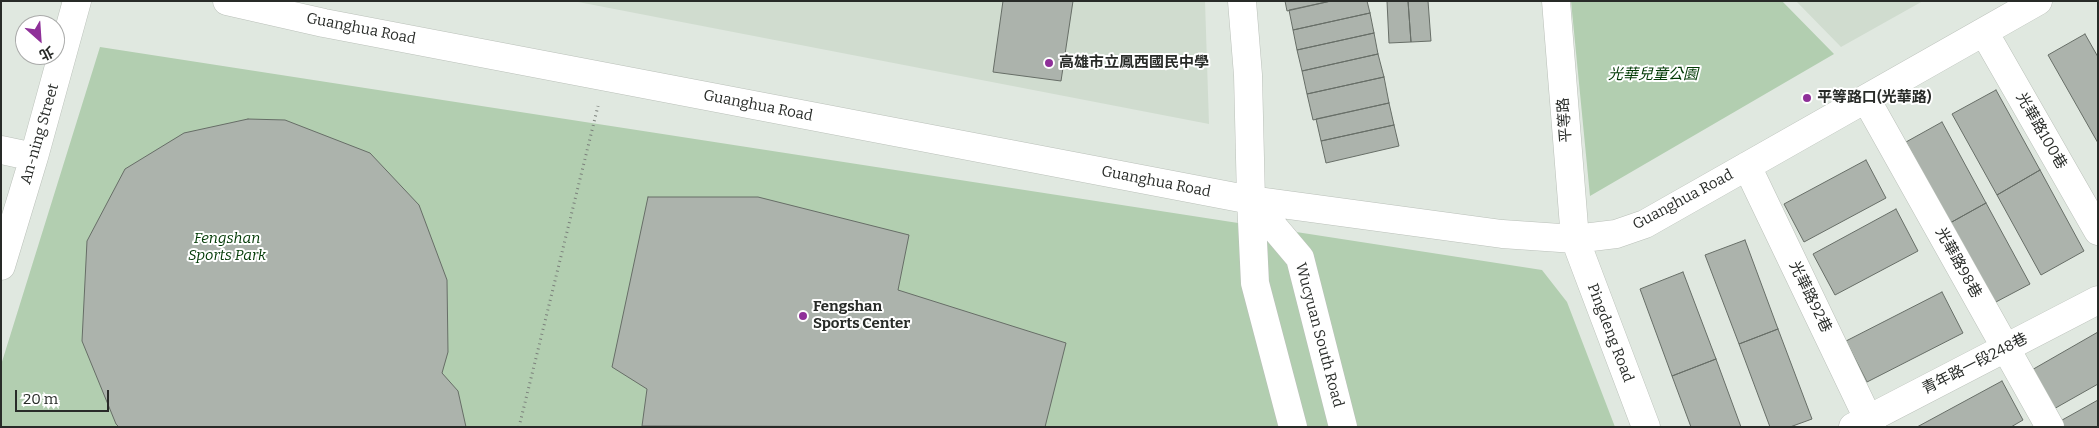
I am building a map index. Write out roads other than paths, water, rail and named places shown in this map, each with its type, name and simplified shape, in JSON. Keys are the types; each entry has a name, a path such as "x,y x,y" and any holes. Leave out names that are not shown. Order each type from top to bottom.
{"street":[{"name":"An-ning Street","path":"1,266 34,157 77,1"},
{"name":"Guanghua Road","path":"227,1 326,12 605,76 1250,200 1502,234 1575,239 1616,234 1644,224 2038,1"},
{"path":"1242,1 1248,75 1250,200 1255,283 1292,427"},
{"name":"平等路","path":"1556,1 1575,239"},
{"name":"光華路100巷","path":"1984,32 2098,231"},
{"name":"光華路98巷","path":"1866,99 2050,427"},
{"path":"1,150 34,157"},
{"name":"光華路92巷","path":"1747,166 1864,424"},
{"name":"Wucyuan South Road","path":"1250,200 1300,258 1343,427"},
{"name":"Pingdeng Road","path":"1575,239 1646,427"},
{"name":"青年路一段248巷","path":"1864,424 2098,300"}],"place":[{"name":"高雄市立鳳西國民中學","path":"1049,63"},
{"name":"平等路口(光華路)","path":"1807,98"},
{"name":"Fengshan Sports Center","path":"803,316"}],"park label":[{"name":"光華兒童公園","path":"1653,75"},
{"name":"Fengshan Sports Park","path":"227,248"}]}
